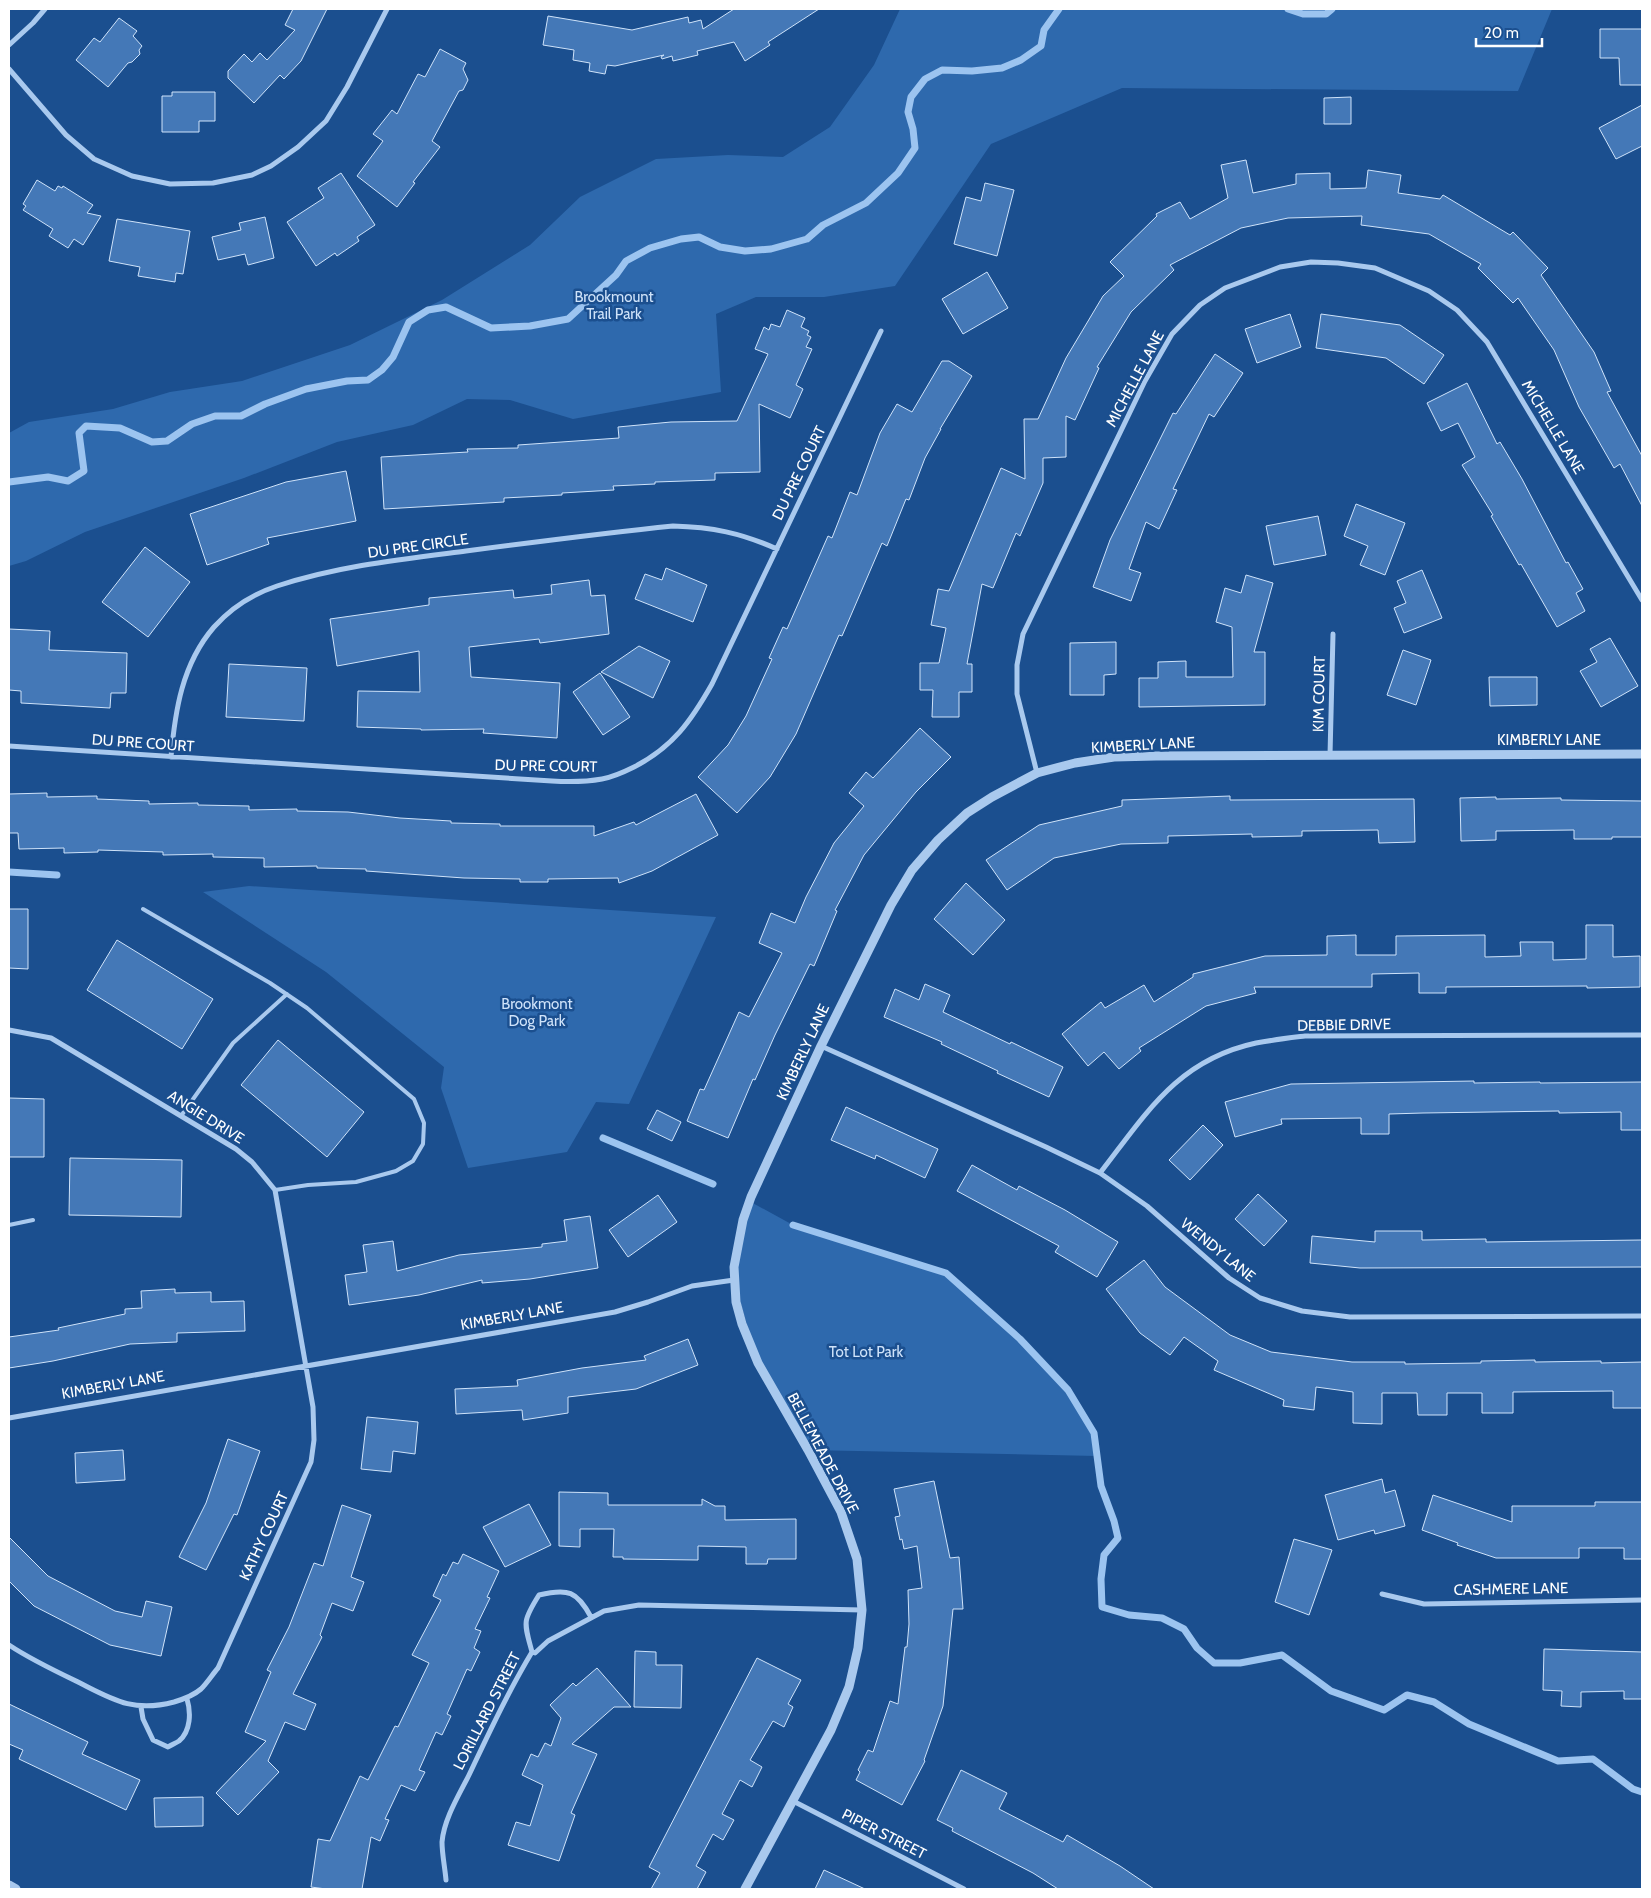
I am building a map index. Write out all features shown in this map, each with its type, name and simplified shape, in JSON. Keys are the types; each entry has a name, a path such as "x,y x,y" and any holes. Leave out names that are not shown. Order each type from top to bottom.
{"street":[{"path":"9,45 45,9"},
{"path":"9,69 66,135 94,159 132,176 170,184 213,183 252,175 271,166 298,147 326,121 347,87 387,9"},
{"name":"MICHELLE LANE","path":"1038,773 1018,694 1017,665 1023,634 1145,381 1172,334 1200,305 1225,288 1280,268 1312,262 1375,268 1429,291 1457,310 1487,342 1642,600"},
{"name":"DU PRE COURT","path":"9,746 171,758 552,781 580,782 604,779 625,772 663,750 682,731 699,708 881,331"},
{"name":"DU PRE CIRCLE","path":"171,758 174,725 180,693 187,669 200,646 214,627 231,611 250,598 276,586 340,570 416,558 673,526 699,526 724,530 751,537 777,549"},
{"name":"KIM COURT","path":"1330,755 1333,634"},
{"name":"KIMBERLY LANE","path":"9,1418 615,1312 692,1286 734,1280 738,1238 751,1197 821,1046 891,905 912,870 938,840 967,813 992,797 1038,773 1075,763 1114,757 1642,754"},
{"name":"ANGIE DRIVE","path":"9,1030 51,1038 236,1148 252,1162 275,1190 306,1365"},
{"name":"DEBBIE DRIVE","path":"1100,1173 1151,1106 1182,1076 1210,1059 1255,1043 1305,1036 1642,1035"},
{"name":"WENDY LANE","path":"821,1046 1100,1173 1147,1206 1196,1252 1229,1278 1260,1298 1302,1311 1350,1317 1642,1316"},
{"name":"BELLEMEADE DRIVE","path":"734,1280 736,1302 742,1324 758,1364 808,1450 841,1512 858,1559 862,1610 858,1648 849,1688 831,1730 745,1889"},
{"name":"KATHY COURT","path":"9,1645 26,1656 112,1699 128,1705 142,1707 162,1706 187,1699 202,1689 218,1668 311,1462 314,1440 314,1407 306,1365"},
{"path":"532,1652 524,1623 529,1610 539,1595 557,1591 569,1593 582,1600 591,1617"},
{"name":"CASHMERE LANE","path":"1382,1594 1424,1604 1642,1600"},
{"name":"LORILLARD STREET","path":"446,1880 442,1842 455,1804 506,1697 532,1652 535,1653 548,1641 604,1611 639,1605 862,1610"},
{"path":"142,1707 143,1719 153,1740 168,1746 180,1741 188,1728 190,1708 187,1699"},
{"name":"PIPER STREET","path":"793,1801 964,1889"},
{"path":"9,1885 16,1889"}],"lane":[{"path":"143,909 287,994 307,1008 414,1099 424,1123 423,1144 413,1161 396,1171 356,1182 308,1185 275,1190"},
{"path":"181,1116 233,1043 287,994"},
{"path":"9,1225 33,1220"}],"green space":[{"name":"Brookmount Trail Park","path":"900,9 1552,9 1518,91 1122,88 991,144 895,286 824,297 756,297 716,314 721,392 573,419 510,400 467,399 413,425 337,442 244,478 85,532 26,561 9,566 9,433 29,422 113,409 170,392 242,381 350,345 442,300 530,245 580,197 656,159 728,155 783,157 830,127 874,65"},
{"name":"Brookmont Dog Park","path":"249,886 716,917 629,1104 596,1102 567,1152 468,1168 441,1088 444,1067 326,972 203,892"},
{"name":"Tot Lot Park","path":"749,1201 793,1225 946,1273 1020,1339 1068,1390 1094,1433 1097,1456 808,1450 758,1363 734,1280"}],"building":[{"path":"293,9 327,9 301,61 284,79 280,75 254,103 228,78 228,71 244,54 252,62 260,53 267,60 295,30 285,25"},
{"path":"734,9 819,9 768,42 770,45 745,61 734,42 697,51 698,55 673,61 672,56 662,59 661,57 664,55 615,66 607,65 605,74 589,71 590,63 573,60 574,50 543,45 548,16 632,30 688,17 689,23 701,20 703,29"},
{"path":"119,18 137,31 133,36 142,46 139,50 140,54 132,62 128,63 108,87 76,60 94,38 100,42"},
{"path":"1600,29 1642,29 1642,85 1620,85 1619,58 1600,58"},
{"path":"440,49 466,63 463,69 468,80 463,90 459,91 432,141 440,147 413,182 415,183 397,207 357,176 383,141 373,134 392,110 397,114 418,74 425,77"},
{"path":"172,92 215,92 215,121 199,121 199,132 162,132 162,96 172,96"},
{"path":"1351,97 1351,124 1324,124 1324,98"},
{"path":"1642,105 1642,146 1616,159 1599,128"},
{"path":"1246,160 1253,193 1296,184 1296,174 1330,173 1330,189 1366,188 1368,170 1401,175 1398,193 1440,199 1443,195 1510,235 1513,232 1548,268 1541,275 1594,352 1611,391 1607,392 1642,456 1642,506 1620,464 1614,468 1579,407 1554,350 1518,298 1513,303 1478,268 1481,264 1429,234 1361,225 1362,216 1288,218 1241,228 1170,265 1174,270 1131,312 1097,367 1099,368 1075,420 1066,416 1066,457 1043,458 1043,483 1020,536 1016,533 993,588 982,584 967,664 972,664 972,692 959,692 959,717 932,717 933,690 920,690 920,663 939,663 946,628 931,625 938,589 949,591 1001,468 1025,479 1024,419 1038,419 1066,358 1103,296 1124,276 1110,262 1157,216 1156,214 1180,202 1190,219 1228,198 1221,165"},
{"path":"341,173 375,225 357,237 359,241 337,256 335,253 316,266 287,222 324,198 318,188"},
{"path":"37,180 55,191 58,186 62,188 63,186 93,205 87,213 101,216 83,245 74,239 68,248 49,236 53,229 23,210 26,206 23,204"},
{"path":"985,183 1014,190 997,256 954,244 966,197 981,201"},
{"path":"265,217 274,258 248,265 245,254 218,260 212,237 241,230 239,223"},
{"path":"117,219 190,231 183,274 176,273 175,282 138,276 140,267 109,261"},
{"path":"987,272 1008,308 963,334 942,299"},
{"path":"787,310 805,318 801,327 809,331 807,335 811,337 806,347 812,349 796,385 803,389 790,418 759,404 760,472 715,473 715,480 655,482 655,484 613,486 614,490 504,498 504,502 384,509 381,457 468,452 467,449 518,448 518,445 619,438 618,427 671,422 737,421 768,354 755,349 764,327 769,330 771,324 780,327"},
{"path":"1290,314 1301,347 1257,363 1245,329"},
{"path":"1321,314 1400,325 1444,355 1424,384 1386,358 1316,348"},
{"path":"1215,354 1243,373 1214,417 1209,414 1173,489 1177,490 1159,529 1146,522 1129,569 1141,573 1131,601 1093,587 1110,540 1173,413 1176,414"},
{"path":"942,361 949,361 972,376 925,458 909,500 906,499 887,546 882,543 842,636 839,635 796,734 770,777 737,813 698,777 728,745 746,716 772,659 769,658 783,627 787,629 828,536 832,538 850,492 857,495 880,433 897,404 912,412"},
{"path":"1467,383 1497,444 1500,442 1522,479 1566,563 1568,562 1583,589 1576,593 1585,611 1557,627 1462,465 1475,457 1458,423 1441,431 1427,403"},
{"path":"346,471 356,521 267,538 269,544 207,565 190,514 286,482"},
{"path":"1356,504 1405,523 1385,575 1360,565 1368,546 1344,536"},
{"path":"1318,516 1326,555 1274,565 1266,526"},
{"path":"145,547 190,582 148,637 102,602"},
{"path":"666,568 707,585 693,622 635,599 645,574 662,580"},
{"path":"1422,570 1442,618 1404,633 1394,608 1406,603 1397,581"},
{"path":"1246,575 1273,583 1254,652 1265,652 1265,705 1139,707 1139,678 1158,678 1158,662 1186,661 1186,677 1233,677 1232,627 1216,622 1225,588 1241,593"},
{"path":"589,580 591,596 605,595 609,634 540,643 539,639 469,647 471,677 560,683 557,738 483,733 484,729 421,730 357,727 358,691 420,692 419,651 337,666 330,619 429,605 429,598 513,590 514,598 552,594 551,585"},
{"path":"9,629 50,631 49,650 127,653 126,693 111,693 110,708 21,703 21,691 9,690"},
{"path":"1610,638 1638,686 1601,707 1580,671 1597,662 1590,649"},
{"path":"1116,642 1116,674 1104,675 1104,695 1070,695 1070,643"},
{"path":"639,646 670,661 653,698 601,672"},
{"path":"1403,650 1431,660 1416,705 1387,695"},
{"path":"229,664 307,668 304,721 226,717"},
{"path":"600,673 630,717 603,735 573,692"},
{"path":"1489,677 1537,677 1537,705 1490,706"},
{"path":"920,728 951,757 916,792 864,855 835,910 837,911 814,966 810,964 755,1080 753,1079 728,1138 687,1121 700,1089 704,1090 739,1012 749,1017 782,953 759,943 771,913 795,923 806,897 834,843 864,806 849,793 866,772 873,778"},
{"path":"47,793 47,797 97,796 97,799 149,801 149,804 198,803 198,805 249,806 249,810 297,809 297,811 348,812 451,821 451,823 500,824 500,826 594,826 594,836 634,822 636,825 696,794 718,835 652,871 619,883 618,878 548,879 548,882 520,882 520,879 464,878 366,871 366,869 317,868 317,866 264,867 264,858 213,857 213,854 163,855 163,852 98,850 98,852 64,853 64,848 19,849 18,833 9,833 9,794"},
{"path":"1230,796 1230,800 1414,799 1415,842 1379,843 1378,830 1302,831 1302,836 1252,837 1252,834 1168,836 1168,843 1121,844 1054,858 1007,890 986,860 1039,825 1122,806 1122,800"},
{"path":"1496,797 1496,799 1561,798 1561,800 1642,801 1642,837 1574,839 1574,830 1496,831 1496,840 1461,841 1460,798"},
{"path":"966,883 1005,920 973,955 934,919"},
{"path":"9,909 28,909 28,969 9,968"},
{"path":"1586,925 1613,925 1613,957 1640,956 1640,987 1446,987 1446,993 1419,993 1419,973 1372,974 1372,987 1254,987 1256,993 1206,1006 1139,1048 1141,1051 1119,1069 1104,1052 1088,1066 1062,1034 1101,1002 1105,1008 1144,985 1154,1002 1193,977 1193,974 1265,956 1327,955 1327,936 1356,935 1356,955 1396,955 1396,936 1485,935 1485,957 1521,956 1520,942 1553,942 1553,960 1586,959"},
{"path":"117,940 213,999 182,1049 87,990"},
{"path":"925,984 950,995 943,1012 1063,1067 1049,1097 997,1073 998,1071 941,1044 942,1042 884,1017 895,989 919,1000"},
{"path":"278,1040 364,1112 327,1157 241,1085"},
{"path":"1474,1081 1474,1083 1642,1082 1642,1130 1621,1130 1621,1112 1423,1113 1389,1114 1389,1134 1361,1134 1361,1118 1281,1119 1282,1124 1235,1137 1225,1102 1291,1084"},
{"path":"9,1098 44,1099 44,1157 9,1157"},
{"path":"846,1107 938,1149 925,1178 876,1155 875,1159 831,1140"},
{"path":"657,1110 681,1122 672,1141 647,1129"},
{"path":"1203,1125 1223,1145 1190,1180 1169,1160"},
{"path":"70,1158 182,1160 181,1217 69,1215"},
{"path":"972,1165 1017,1190 1019,1186 1065,1210 1118,1242 1097,1277 1055,1252 1059,1246 957,1191"},
{"path":"1258,1194 1287,1221 1264,1246 1235,1219"},
{"path":"658,1195 677,1222 628,1257 609,1230"},
{"path":"590,1216 598,1268 530,1279 482,1283 482,1280 419,1295 349,1305 345,1275 367,1272 363,1245 393,1241 397,1271 459,1255 542,1247 542,1244 567,1241 564,1220"},
{"path":"1375,1231 1422,1231 1422,1240 1486,1239 1486,1242 1642,1240 1642,1267 1360,1268 1310,1263 1312,1236 1375,1242"},
{"path":"1144,1260 1165,1287 1230,1335 1271,1352 1352,1362 1405,1362 1405,1364 1535,1360 1535,1362 1642,1362 1642,1408 1613,1408 1613,1391 1513,1392 1513,1413 1482,1413 1482,1393 1447,1393 1447,1415 1418,1415 1417,1393 1382,1393 1382,1424 1353,1423 1353,1392 1316,1387 1314,1410 1283,1406 1284,1400 1214,1370 1218,1361 1184,1337 1170,1355 1140,1333 1106,1289"},
{"path":"175,1289 175,1293 211,1292 211,1302 244,1301 245,1331 177,1333 177,1342 130,1344 53,1361 9,1368 9,1337 59,1330 58,1328 125,1314 125,1309 142,1308 141,1291"},
{"path":"688,1339 698,1365 636,1389 568,1397 568,1413 523,1420 522,1410 456,1414 455,1389 518,1386 517,1380 582,1368 646,1360 644,1356"},
{"path":"367,1417 418,1422 415,1454 393,1451 391,1472 361,1469"},
{"path":"228,1439 260,1451 237,1515 234,1514 206,1570 179,1557 206,1503"},
{"path":"123,1450 125,1480 76,1483 75,1453"},
{"path":"1382,1479 1385,1493 1395,1490 1405,1526 1375,1534 1374,1530 1338,1540 1325,1495"},
{"path":"934,1481 950,1558 959,1557 963,1609 953,1609 943,1706 925,1761 902,1805 856,1780 860,1772 858,1770 868,1750 873,1752 890,1701 898,1704 905,1647 907,1647 909,1624 908,1590 922,1588 917,1546 904,1549 902,1539 900,1540 895,1517 900,1516 894,1489"},
{"path":"559,1492 608,1493 608,1505 702,1505 702,1499 715,1506 725,1506 725,1520 796,1519 796,1559 768,1559 767,1564 746,1564 746,1547 698,1546 698,1560 623,1559 623,1557 613,1557 614,1529 580,1529 580,1547 559,1546"},
{"path":"1433,1495 1512,1522 1512,1506 1595,1506 1595,1502 1642,1502 1642,1559 1624,1559 1624,1548 1579,1548 1579,1558 1496,1558 1457,1545 1458,1543 1422,1530"},
{"path":"529,1504 551,1545 505,1567 483,1527"},
{"path":"342,1505 371,1515 351,1577 364,1582 353,1611 332,1603 320,1635 322,1637 293,1694 316,1704 305,1730 285,1722 268,1761 279,1772 238,1815 216,1793 266,1741 245,1732 271,1672 267,1670 289,1627 314,1563 323,1566"},
{"path":"9,1537 48,1576 115,1611 142,1617 146,1601 172,1607 161,1656 110,1645 34,1606 9,1581"},
{"path":"1294,1539 1332,1550 1309,1615 1275,1602"},
{"path":"463,1554 499,1571 487,1597 490,1598 475,1629 481,1631 474,1648 480,1652 471,1671 467,1669 447,1714 451,1716 442,1735 436,1732 419,1770 425,1772 415,1791 401,1785 385,1819 389,1820 380,1841 371,1837 362,1889 311,1887 318,1839 330,1841 360,1776 368,1780 395,1726 398,1727 429,1663 412,1655 441,1600 433,1596 443,1574 446,1576 453,1562 458,1564"},
{"path":"1544,1649 1642,1652 1642,1699 1624,1699 1624,1691 1581,1692 1581,1707 1561,1706 1562,1691 1543,1690"},
{"path":"635,1651 656,1652 656,1665 682,1665 681,1708 634,1707"},
{"path":"757,1658 801,1680 788,1704 793,1707 784,1727 773,1721 750,1760 762,1767 752,1787 740,1780 722,1814 734,1820 723,1840 713,1834 696,1866 706,1872 697,1889 651,1889 660,1873 649,1867"},
{"path":"597,1668 631,1707 614,1707 572,1744 597,1754 571,1813 575,1815 559,1861 508,1845 516,1822 530,1826 543,1785 522,1775 531,1754 538,1757 545,1743 551,1746 561,1718 550,1705 573,1683 576,1686"},
{"path":"9,1704 88,1742 82,1754 140,1780 126,1810 19,1759 23,1750 9,1744"},
{"path":"961,1770 1007,1793 999,1809 1063,1842 1067,1835 1120,1866 1154,1889 1058,1889 1033,1873 952,1831 953,1828 937,1820"},
{"path":"203,1797 203,1826 155,1827 154,1798"},
{"path":"824,1870 865,1889 815,1889"}],"waterway":[{"path":"9,482 48,477 68,481 84,471 79,433 86,426 120,428 152,442 167,441 192,424 215,416 241,416 265,404 306,389 347,381 368,380 382,370 393,357 409,322 428,310 446,307 491,328 530,326 568,319 616,275 626,261 650,248 681,239 699,237 720,247 745,251 771,249 807,239 823,225 866,203 898,173 915,148 913,129 908,112 911,97 925,79 942,70 972,71 1002,68 1021,60 1041,46 1044,30 1059,9"},
{"path":"1288,9 1303,14 1326,14 1332,9"},
{"path":"9,872 57,875"},
{"path":"603,1138 713,1184"},
{"path":"793,1225 946,1273 1020,1339 1068,1390 1094,1433 1101,1486 1118,1538 1104,1555 1101,1579 1102,1607 1129,1615 1162,1618 1184,1629 1197,1648 1214,1663 1240,1663 1282,1655 1331,1691 1384,1710 1407,1695 1434,1702 1469,1724 1558,1761 1593,1759 1633,1789 1642,1792"}]}
